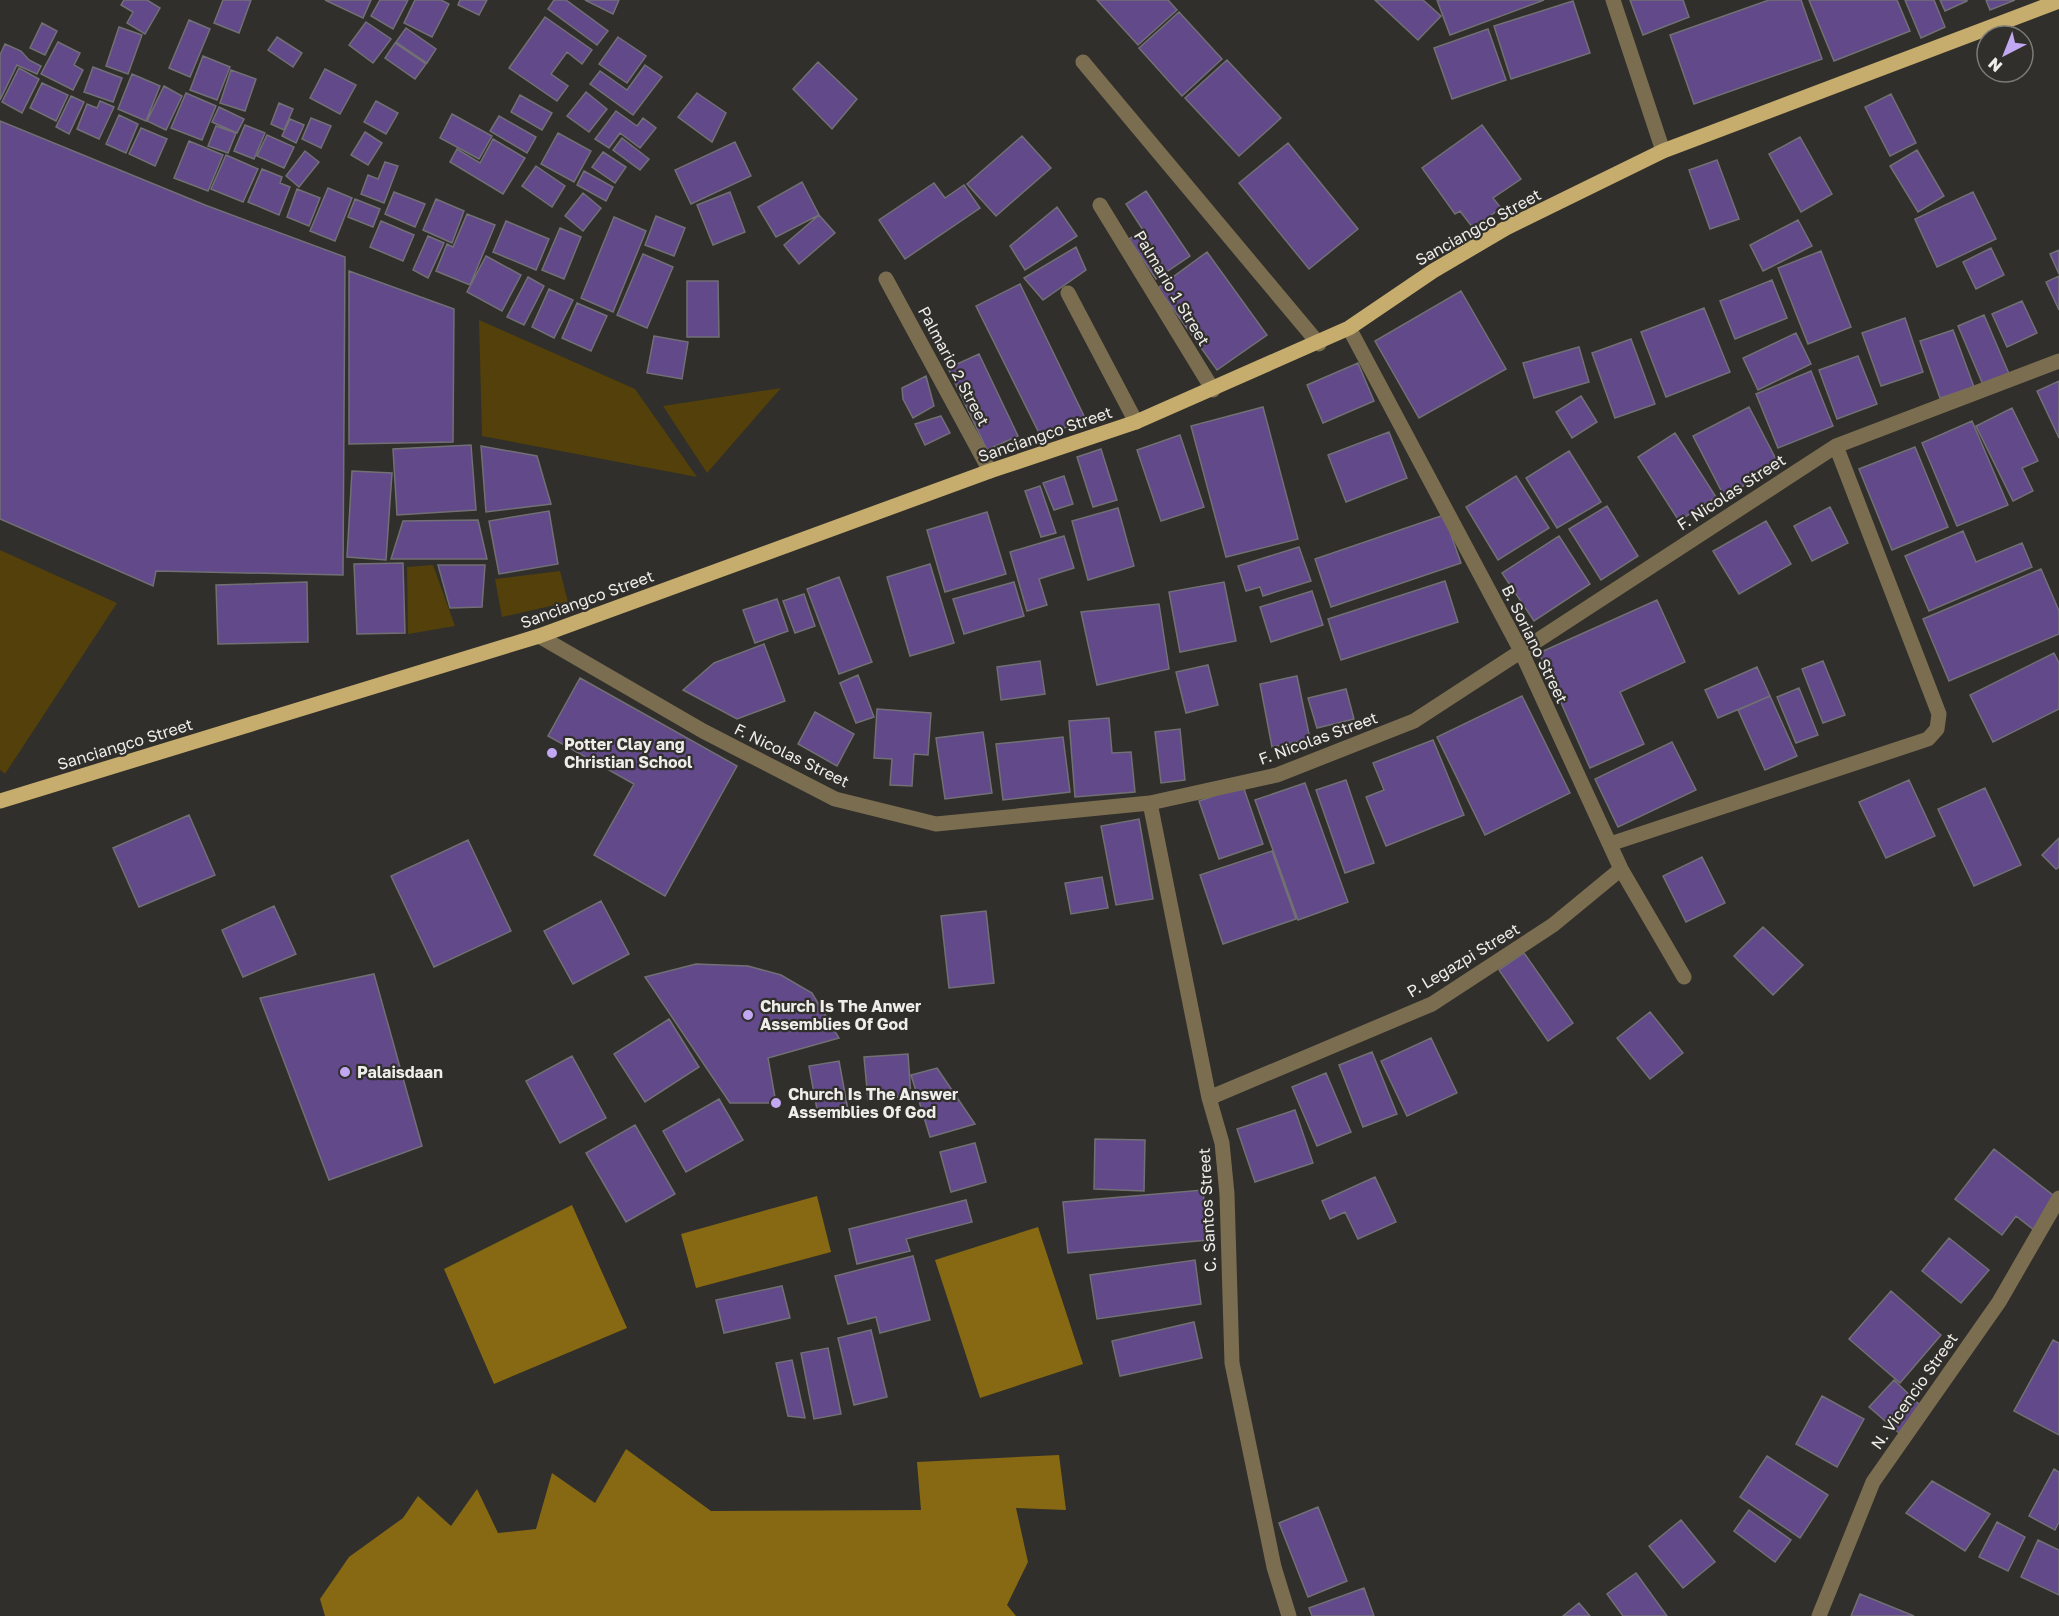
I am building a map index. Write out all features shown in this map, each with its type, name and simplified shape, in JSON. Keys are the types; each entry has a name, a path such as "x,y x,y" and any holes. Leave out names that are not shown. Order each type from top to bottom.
{"main road":[{"name":"Sanciangco Street","path":"0,801 539,636 990,471 1136,422 1319,344 1349,328 1433,271 1506,228 1663,151 2059,1"}],"street":[{"path":"1613,0 1663,151"},
{"path":"1083,62 1319,344"},
{"name":"Palmario 1 Street","path":"1100,205 1213,390"},
{"name":"Palmario 2 Street","path":"886,279 990,471"},
{"path":"1068,292 1136,422"},
{"name":"B. Soriano Street","path":"1349,328 1520,649 1621,869 1684,976"},
{"name":"F. Nicolas Street","path":"539,636 703,731 835,799 936,824 1150,803 1277,775 1414,721 1520,649 1836,446 2059,361"},
{"path":"1610,844 1928,739 1937,729 1939,714 1836,446"},
{"name":"C. Santos Street","path":"1150,803 1209,1098 1222,1143 1227,1194 1232,1363 1274,1566 1289,1616"},
{"name":"P. Legazpi Street","path":"1209,1098 1432,1004 1553,926 1621,869"},
{"name":"N. Vicencio Street","path":"1819,1616 1873,1482 1999,1302 2059,1198"}],"shaded area":[{"path":"479,320 635,389 697,477 482,436"},
{"path":"781,388 707,473 663,406"},
{"path":"0,550 117,603 5,774 0,770"},
{"path":"433,565 455,626 408,634 407,567"},
{"path":"560,571 568,602 502,617 495,579"},
{"path":"817,1196 831,1252 696,1288 681,1234"},
{"path":"572,1205 627,1328 494,1384 444,1269"},
{"path":"1038,1227 1083,1364 980,1398 935,1260"},
{"path":"626,1449 711,1511 921,1510 917,1462 1059,1455 1066,1510 1016,1508 1028,1562 1007,1605 1016,1616 325,1616 320,1599 349,1557 403,1518 418,1496 451,1526 477,1489 498,1533 536,1529 552,1473 595,1503"}],"building":[{"path":"124,0 147,0 160,8 145,34 127,23 133,12 121,5"},
{"path":"223,0 251,0 239,33 214,23"},
{"path":"325,0 371,0 363,18"},
{"path":"380,0 408,0 393,29 371,16"},
{"path":"415,0 441,0 449,4 432,37 404,23"},
{"path":"460,0 487,0 479,15 458,5"},
{"path":"554,0 566,0 608,31 597,45 548,9"},
{"path":"585,0 619,0 613,14"},
{"path":"1097,0 1168,0 1177,10 1138,45"},
{"path":"1375,0 1423,0 1441,16 1418,40"},
{"path":"1437,0 1544,0 1450,35"},
{"path":"1630,0 1683,0 1689,17 1643,35"},
{"path":"1769,0 1801,0 1822,59 1694,104 1670,35"},
{"path":"1809,0 1897,0 1910,31 1834,61"},
{"path":"1905,0 1934,0 1945,27 1921,38"},
{"path":"1940,0 1967,0 1967,1 1945,11"},
{"path":"1986,0 2015,0 1990,10"},
{"path":"1573,1 1590,53 1511,79 1494,26"},
{"path":"1179,12 1222,59 1182,96 1139,48"},
{"path":"545,17 592,50 582,64 567,52 551,74 568,86 557,101 509,68"},
{"path":"189,20 210,29 190,77 169,68"},
{"path":"366,22 391,39 373,63 349,45"},
{"path":"42,23 57,31 45,55 30,48"},
{"path":"119,27 142,35 128,74 106,66"},
{"path":"406,28 436,49 427,63 396,42"},
{"path":"1488,29 1506,80 1452,99 1434,48"},
{"path":"277,37 302,53 293,67 268,50"},
{"path":"618,37 646,56 627,83 599,64"},
{"path":"58,42 80,53 74,65 83,70 73,90 41,74"},
{"path":"395,43 426,64 415,79 385,58"},
{"path":"5,44 21,51 29,60 41,66 37,74 17,65 0,100 0,55"},
{"path":"203,56 230,67 217,100 190,90"},
{"path":"1227,60 1281,118 1239,156 1185,98"},
{"path":"818,62 857,99 832,129 793,89"},
{"path":"645,65 662,77 633,115 590,84 600,71 627,90"},
{"path":"93,67 122,78 113,102 84,92"},
{"path":"19,68 39,79 22,113 2,102"},
{"path":"325,69 356,85 340,114 310,98"},
{"path":"231,70 256,79 245,111 220,103"},
{"path":"132,74 160,86 146,121 118,109"},
{"path":"42,83 68,95 56,121 30,108"},
{"path":"164,86 182,96 166,130 147,121"},
{"path":"586,92 607,109 589,132 567,116"},
{"path":"186,93 216,106 202,140 171,128"},
{"path":"697,93 726,113 712,142 678,117"},
{"path":"1891,94 1916,143 1890,156 1865,107"},
{"path":"520,95 552,113 542,130 511,112"},
{"path":"71,96 84,102 69,134 56,127"},
{"path":"100,101 114,107 99,139 77,129 87,104 97,108"},
{"path":"376,101 398,113 386,134 364,122"},
{"path":"279,103 293,109 284,130 271,124"},
{"path":"219,107 244,119 237,133 212,122"},
{"path":"616,111 637,126 643,118 656,128 640,148 620,133 609,148 595,139"},
{"path":"452,114 492,136 479,159 440,138"},
{"path":"119,115 138,124 126,153 106,144"},
{"path":"499,116 536,137 527,153 490,131"},
{"path":"311,118 331,126 321,148 302,139"},
{"path":"290,119 304,125 296,143 282,136"},
{"path":"0,121 205,205 345,257 343,575 156,571 153,586 0,519"},
{"path":"245,125 265,133 254,159 234,151"},
{"path":"1482,125 1521,179 1493,198 1501,208 1473,228 1460,211 1455,214 1422,168"},
{"path":"216,126 236,133 228,153 208,146"},
{"path":"141,128 167,139 155,166 129,154"},
{"path":"365,132 382,143 368,165 351,155"},
{"path":"558,133 591,151 574,182 541,164"},
{"path":"267,135 294,147 284,168 257,156"},
{"path":"1022,136 1051,168 996,216 967,184"},
{"path":"1800,137 1832,194 1801,212 1769,154"},
{"path":"622,138 649,159 640,170 613,150"},
{"path":"493,139 525,158 503,194 450,162 457,149 480,163"},
{"path":"189,141 223,155 208,191 174,178"},
{"path":"735,142 751,176 691,204 675,170"},
{"path":"1288,143 1358,229 1309,269 1239,183"},
{"path":"1917,150 1944,196 1918,212 1890,166"},
{"path":"305,151 319,162 299,187 286,176"},
{"path":"603,152 626,167 615,183 592,167"},
{"path":"226,155 258,169 243,202 211,189"},
{"path":"1717,160 1739,219 1710,229 1689,170"},
{"path":"385,162 398,166 384,203 361,194 368,175 378,179"},
{"path":"536,166 565,186 552,207 522,186"},
{"path":"262,169 282,177 280,183 290,187 279,215 248,202"},
{"path":"584,171 613,187 606,201 577,185"},
{"path":"802,182 819,215 776,237 758,207"},
{"path":"934,183 945,198 964,185 980,208 905,259 879,220"},
{"path":"328,188 352,198 335,241 310,231"},
{"path":"297,189 320,198 309,226 287,217"},
{"path":"1146,191 1190,256 1156,279 1129,239 1143,230 1126,204"},
{"path":"394,192 425,204 415,227 385,214"},
{"path":"730,192 745,232 713,245 697,205"},
{"path":"1973,192 1996,239 1937,267 1915,219"},
{"path":"583,193 601,208 583,231 565,216"},
{"path":"355,199 380,209 373,227 348,217"},
{"path":"436,199 464,211 452,243 423,230"},
{"path":"1057,207 1077,236 1025,270 1010,246"},
{"path":"467,214 495,225 470,285 436,271 447,244 453,247"},
{"path":"819,215 835,233 799,264 784,245"},
{"path":"656,216 685,228 674,256 645,245"},
{"path":"614,217 646,231 613,312 581,298"},
{"path":"1798,220 1812,246 1763,271 1750,245"},
{"path":"381,221 414,235 403,261 370,247"},
{"path":"506,221 549,239 536,270 493,252"},
{"path":"560,228 581,237 564,279 542,270"},
{"path":"428,236 444,243 428,278 413,270"},
{"path":"1076,247 1086,270 1043,300 1024,278"},
{"path":"1991,248 2004,275 1976,289 1963,262"},
{"path":"2059,250 2059,274 2050,254"},
{"path":"1821,251 1851,327 1808,344 1778,268"},
{"path":"1207,252 1267,335 1217,370 1158,288"},
{"path":"643,254 673,267 647,328 617,315"},
{"path":"486,256 521,275 502,311 467,292"},
{"path":"349,271 454,309 453,442 349,444"},
{"path":"2059,276 2059,310 2046,282"},
{"path":"528,277 544,286 524,325 507,317"},
{"path":"1772,280 1787,318 1735,339 1720,301"},
{"path":"687,281 718,281 719,337 687,337"},
{"path":"1020,284 1085,418 1042,439 976,306"},
{"path":"549,289 573,300 554,338 532,327"},
{"path":"1461,291 1506,369 1419,418 1375,341"},
{"path":"2022,301 2037,333 2007,347 1992,314"},
{"path":"577,303 607,316 591,351 562,338"},
{"path":"1704,308 1730,372 1666,397 1641,332"},
{"path":"1984,315 2010,376 1984,387 1958,326"},
{"path":"1905,318 1923,372 1881,386 1862,333"},
{"path":"1953,330 1974,387 1940,398 1920,341"},
{"path":"1796,333 1811,364 1758,390 1743,358"},
{"path":"654,336 688,342 682,379 647,373"},
{"path":"1631,339 1655,404 1615,418 1592,353"},
{"path":"1579,347 1589,382 1534,398 1523,363"},
{"path":"979,354 1018,436 987,450 948,368"},
{"path":"1858,356 1877,404 1837,419 1819,370"},
{"path":"1358,363 1374,401 1323,423 1307,385"},
{"path":"1811,371 1833,426 1778,448 1756,394"},
{"path":"926,376 934,406 913,418 903,399 902,388"},
{"path":"2059,381 2059,438 2037,391"},
{"path":"1581,396 1597,422 1572,438 1556,412"},
{"path":"1263,407 1298,539 1226,557 1191,426"},
{"path":"1749,407 1780,467 1724,496 1693,436"},
{"path":"2012,408 2038,461 2022,468 2033,491 2013,501 1976,426"},
{"path":"941,416 950,433 925,445 915,424"},
{"path":"1972,421 2008,505 1957,526 1922,443"},
{"path":"1389,432 1407,478 1346,502 1328,455"},
{"path":"1675,433 1716,497 1679,521 1638,457"},
{"path":"1180,435 1204,507 1161,521 1137,450"},
{"path":"471,445 476,510 397,515 393,449"},
{"path":"481,446 537,456 551,504 486,512"},
{"path":"1915,447 1948,527 1892,550 1859,469"},
{"path":"1101,449 1117,500 1093,507 1077,457"},
{"path":"1569,451 1601,502 1557,528 1526,478"},
{"path":"352,471 392,473 386,560 347,557"},
{"path":"1064,476 1073,504 1054,510 1043,483"},
{"path":"1516,476 1549,528 1498,560 1466,507"},
{"path":"1040,486 1056,533 1041,537 1025,491"},
{"path":"1607,506 1638,556 1601,580 1569,529"},
{"path":"1830,507 1848,543 1812,561 1794,526"},
{"path":"1118,508 1134,566 1088,580 1072,521"},
{"path":"549,511 558,564 499,574 489,521"},
{"path":"987,512 1006,574 945,592 927,530"},
{"path":"1444,515 1461,563 1331,607 1315,559"},
{"path":"478,520 487,559 391,559 403,521"},
{"path":"1766,521 1791,564 1739,594 1713,551"},
{"path":"1963,531 1976,562 2022,543 2032,567 1929,611 1905,556"},
{"path":"1064,536 1074,568 1039,579 1047,605 1027,611 1010,552"},
{"path":"1559,536 1590,584 1534,621 1502,573"},
{"path":"1299,547 1311,581 1263,596 1260,587 1246,591 1238,566"},
{"path":"403,563 405,633 357,634 354,564"},
{"path":"930,564 954,643 910,656 887,577"},
{"path":"438,565 485,565 482,607 450,608"},
{"path":"2041,569 2059,611 2059,634 1949,681 1923,619"},
{"path":"839,577 872,662 839,674 807,589"},
{"path":"1445,581 1458,622 1341,660 1328,619"},
{"path":"307,582 308,642 218,644 216,585"},
{"path":"1014,582 1024,616 964,634 953,599"},
{"path":"1224,582 1236,641 1180,652 1169,592"},
{"path":"1312,591 1323,625 1271,642 1260,607"},
{"path":"804,594 815,626 795,633 783,601"},
{"path":"777,599 788,631 755,643 743,610"},
{"path":"1657,600 1685,662 1620,692 1644,744 1590,768 1539,653"},
{"path":"1159,604 1169,669 1097,685 1081,612"},
{"path":"764,644 785,701 737,719 683,690 714,663"},
{"path":"2054,653 2059,663 2059,709 1993,742 1970,695"},
{"path":"1040,661 1045,694 1001,700 997,667"},
{"path":"1823,661 1845,715 1823,723 1802,669"},
{"path":"1208,665 1218,705 1186,713 1176,672"},
{"path":"1757,667 1770,696 1718,718 1705,690"},
{"path":"858,675 874,717 856,723 840,683"},
{"path":"1297,676 1310,739 1272,747 1260,684"},
{"path":"580,678 737,766 665,896 594,855 634,784 548,736"},
{"path":"1799,688 1818,735 1796,743 1777,697"},
{"path":"1346,689 1354,719 1317,728 1308,698"},
{"path":"1522,696 1570,793 1485,835 1437,737"},
{"path":"1770,696 1797,756 1765,770 1738,710"},
{"path":"877,709 931,713 928,755 914,754 912,786 890,785 892,759 874,758"},
{"path":"815,712 854,734 837,766 798,744"},
{"path":"1109,718 1112,753 1131,752 1135,792 1075,797 1069,721"},
{"path":"1180,729 1185,780 1161,783 1155,732"},
{"path":"983,732 992,793 945,799 936,738"},
{"path":"1063,737 1070,792 1003,800 996,744"},
{"path":"1433,740 1464,815 1386,846 1366,797 1384,790 1373,763"},
{"path":"1672,742 1696,790 1618,827 1595,779"},
{"path":"1346,780 1374,863 1345,873 1316,790"},
{"path":"1909,780 1935,836 1886,858 1859,802"},
{"path":"1305,783 1348,902 1298,920 1255,800"},
{"path":"1243,786 1263,844 1219,859 1199,801"},
{"path":"1985,788 2021,865 1974,886 1938,809"},
{"path":"189,815 215,875 139,907 113,848"},
{"path":"1139,819 1153,899 1116,905 1101,826"},
{"path":"2059,838 2059,867 2056,869 2042,855"},
{"path":"468,840 511,931 434,967 391,876"},
{"path":"1272,851 1296,919 1223,944 1200,875"},
{"path":"1702,857 1725,903 1686,922 1663,876"},
{"path":"1102,877 1108,908 1071,914 1065,883"},
{"path":"601,901 629,954 573,984 544,931"},
{"path":"274,906 296,954 243,977 222,930"},
{"path":"986,911 994,983 949,988 941,916"},
{"path":"1763,927 1803,965 1773,995 1734,956"},
{"path":"1524,953 1573,1023 1548,1041 1499,970"},
{"name":"Church Is The Anwer Assemblies Of God","path":"696,964 748,966 781,975 812,993 839,1038 768,1058 776,1103 730,1103 645,977"},
{"name":"Palaisdaan","path":"374,974 422,1146 329,1180 260,998"},
{"path":"1650,1012 1683,1053 1650,1079 1617,1038"},
{"path":"669,1019 699,1067 645,1102 614,1054"},
{"path":"1431,1038 1457,1093 1407,1116 1381,1061"},
{"path":"1372,1052 1397,1114 1363,1127 1339,1065"},
{"path":"908,1054 911,1096 868,1100 864,1057"},
{"path":"572,1056 606,1118 560,1143 526,1081"},
{"path":"839,1061 848,1110 818,1115 809,1066"},
{"path":"937,1068 975,1124 930,1137 911,1075"},
{"path":"1326,1073 1351,1132 1317,1146 1292,1087"},
{"path":"719,1099 743,1140 686,1172 663,1131"},
{"path":"1295,1110 1313,1163 1255,1182 1237,1129"},
{"path":"635,1125 675,1194 626,1222 586,1153"},
{"path":"1095,1139 1145,1140 1144,1191 1094,1189"},
{"path":"975,1143 986,1182 951,1192 940,1152"},
{"path":"1994,1149 2058,1199 2034,1230 2016,1216 2002,1235 1955,1199"},
{"path":"1375,1177 1396,1222 1358,1239 1345,1212 1330,1219 1322,1201"},
{"path":"1203,1190 1208,1240 1068,1253 1063,1202"},
{"path":"966,1200 972,1222 906,1239 910,1251 857,1264 849,1229"},
{"path":"1949,1238 1989,1270 1961,1303 1922,1271"},
{"path":"913,1256 930,1320 880,1333 876,1317 848,1324 835,1276"},
{"path":"1195,1260 1201,1304 1097,1319 1090,1275"},
{"path":"782,1286 790,1318 724,1333 716,1300"},
{"path":"1891,1291 1941,1335 1900,1383 1849,1339"},
{"path":"1194,1322 1202,1358 1120,1376 1112,1341"},
{"path":"871,1330 887,1397 854,1405 838,1338"},
{"path":"2053,1340 2059,1343 2059,1435 2014,1411"},
{"path":"828,1348 841,1414 814,1419 801,1353"},
{"path":"792,1360 805,1418 788,1416 776,1363"},
{"path":"1894,1380 1920,1405 1899,1433 1869,1407"},
{"path":"1822,1396 1864,1419 1837,1467 1796,1444"},
{"path":"1767,1456 1828,1495 1800,1538 1740,1497"},
{"path":"2054,1469 2059,1472 2059,1522 2055,1530 2029,1516"},
{"path":"1932,1481 1990,1514 1965,1551 1906,1513"},
{"path":"1318,1507 1347,1581 1308,1597 1279,1523"},
{"path":"1749,1510 1791,1540 1775,1562 1734,1531"},
{"path":"1681,1520 1715,1562 1683,1588 1649,1546"},
{"path":"1997,1522 2025,1537 2008,1571 1979,1557"},
{"path":"2038,1540 2059,1550 2059,1595 2021,1577"},
{"path":"1636,1573 1667,1616 1623,1616 1607,1594"},
{"path":"1364,1588 1374,1616 1312,1616 1309,1608"},
{"path":"1860,1594 1914,1616 1851,1616"},
{"path":"1579,1603 1590,1616 1563,1616"}],"place":[{"name":"Potter Clay ang Christian School","path":"552,753"},
{"name":"Church Is The Anwer Assemblies Of God","path":"748,1015"},
{"name":"Palaisdaan","path":"345,1072"},
{"name":"Church Is The Answer Assemblies Of God","path":"776,1103"}]}
